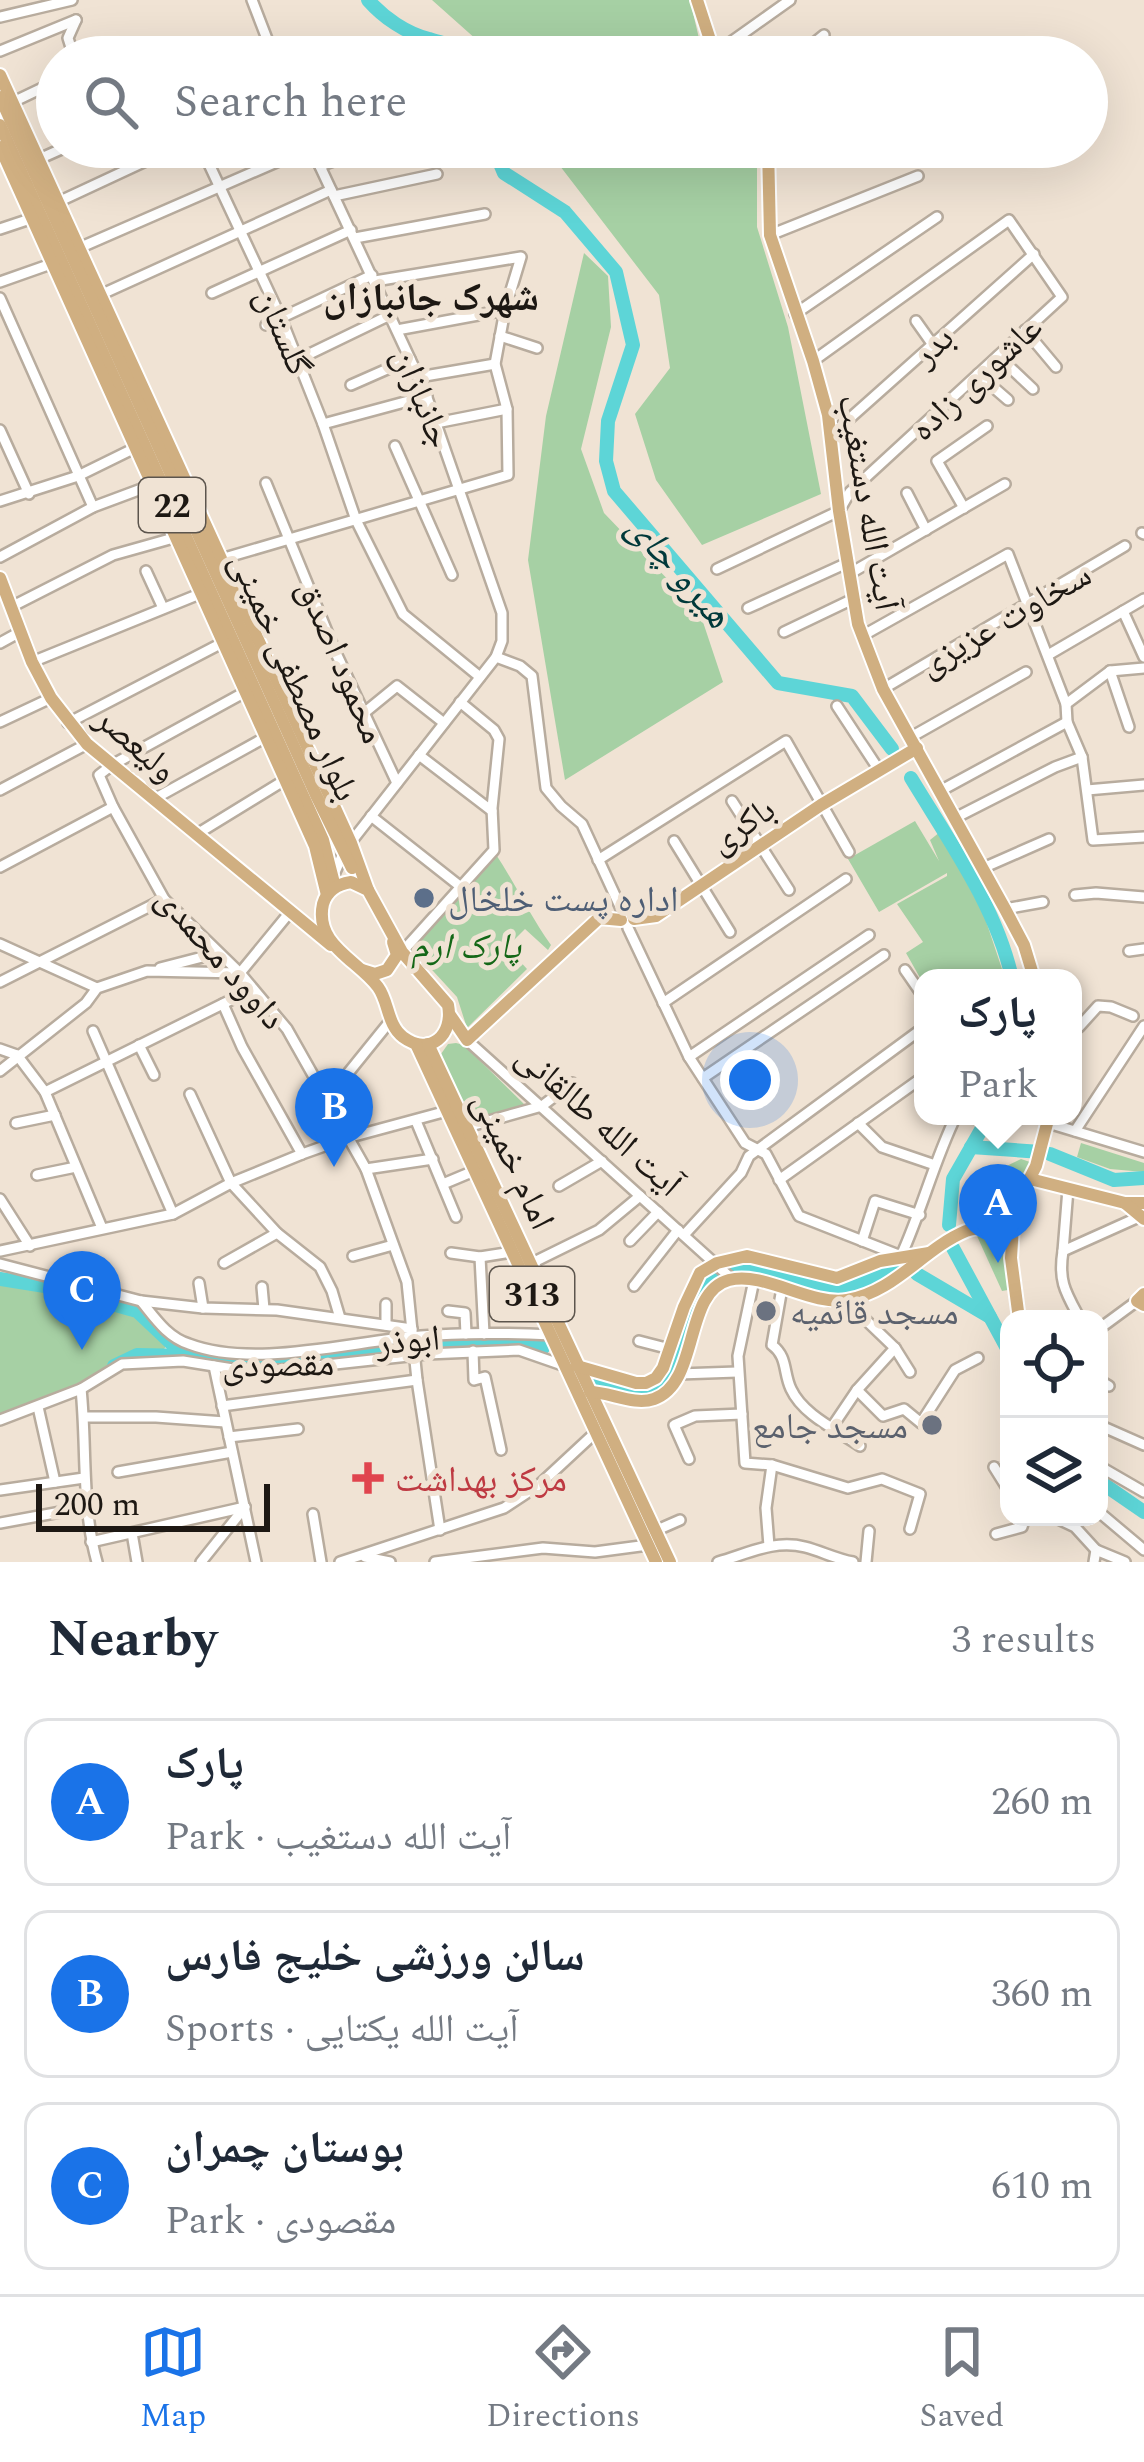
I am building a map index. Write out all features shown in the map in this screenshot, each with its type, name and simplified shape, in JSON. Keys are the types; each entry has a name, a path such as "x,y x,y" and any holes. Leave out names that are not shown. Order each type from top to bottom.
{"main road":[{"path":"697,0 709,36"},
{"path":"0,75 6,100 36,154"},
{"name":"بلوار مصطفی خمینی","path":"6,100 36,167"},
{"name":"بلوار مصطفی خمینی","path":"0,125 94,345 314,820 322,840 329,893"},
{"path":"0,148 51,264 94,345"},
{"name":"بلوار مصطفی خمینی","path":"36,168 316,795 347,847"},
{"path":"43,168 347,847"},
{"name":"آیت الله دستغیب","path":"768,168 770,235 828,415 839,511 862,636 883,689 1005,909 1031,969"},
{"path":"122,406 152,485 315,846 329,893 323,920 331,945"},
{"name":"ولیعصر","path":"0,578 32,662 51,698 87,744 361,970 382,994 404,1038 422,1044"},
{"name":"باکری","path":"467,1040 599,918 656,916 879,770 914,742"},
{"name":"آیت الله طالقانی","path":"347,847 364,888 402,952 448,1005 467,1040"},
{"path":"290,912 351,882 364,888"},
{"path":"361,970 375,974 392,965 397,955 391,934"},
{"path":"422,1044 446,1033 450,1015"},
{"name":"امام خمینی","path":"422,1044 447,1111 552,1335 590,1392 651,1538 656,1562"},
{"name":"امام خمینی","path":"422,1044 530,1264 596,1432 651,1538 670,1562"},
{"path":"1017,1310 1012,1278 1014,1209 1033,1173 1047,1125"},
{"path":"1033,1173 1068,1190 1125,1203 1143,1213"},
{"path":"590,1392 640,1401 666,1393 679,1374 706,1299 731,1279 845,1300 883,1287 969,1230 1012,1225"},
{"path":"571,1366 636,1383 656,1378 700,1273 717,1263 747,1256 837,1278 880,1261 930,1252"}],"street":[{"path":"0,16 72,0"},
{"path":"253,0 266,36"},
{"path":"742,36 790,0"},
{"path":"37,36 76,20 69,36"},
{"path":"0,51 36,36"},
{"path":"6,100 36,89"},
{"path":"58,202 131,168"},
{"name":"گلستان","path":"211,168 281,318 356,520 403,614 480,676"},
{"path":"79,248 263,168"},
{"name":"جانبازان","path":"321,168 427,396 502,613 502,640 496,657"},
{"path":"100,295 333,193 436,174"},
{"path":"770,235 918,176"},
{"path":"212,293 353,234 485,214"},
{"path":"795,314 937,217"},
{"path":"0,229 30,218"},
{"path":"813,362 1009,220 1034,254"},
{"name":"عاشوری زاده","path":"839,511 850,492 1062,296 1034,254"},
{"name":"بدر","path":"830,436 1034,254"},
{"path":"221,559 508,476 507,409 495,364 521,257 373,278 266,325"},
{"path":"0,283 51,264"},
{"path":"0,298 93,507"},
{"path":"397,330 505,310"},
{"path":"297,360 390,315"},
{"path":"916,321 933,345"},
{"path":"1025,330 1056,367"},
{"path":"500,336 537,348"},
{"path":"998,356 1033,389"},
{"path":"351,385 410,359"},
{"path":"418,376 495,364"},
{"path":"978,374 1008,400"},
{"path":"323,424 427,396"},
{"path":"436,422 507,409"},
{"path":"964,508 937,461 987,426"},
{"path":"0,430 29,494"},
{"path":"395,446 452,575"},
{"path":"0,501 79,476 136,448"},
{"name":"محمود اصدق","path":"266,483 335,651 397,783"},
{"path":"748,608 848,569 1005,484"},
{"path":"0,556 93,507 152,485"},
{"path":"907,494 926,530"},
{"path":"902,512 915,508"},
{"path":"717,569 839,511"},
{"path":"10,607 112,555 177,536"},
{"name":"سخاوت عزیزی","path":"883,689 1125,547"},
{"path":"862,636 1008,554 1082,757 1093,841 1144,836"},
{"path":"146,571 163,608"},
{"path":"32,662 202,593"},
{"path":"784,632 854,599"},
{"path":"1048,655 1144,599"},
{"path":"1123,611 1144,657"},
{"path":"0,643 20,632"},
{"path":"68,723 224,642"},
{"path":"329,893 347,847 480,676 496,657 520,665 532,676 546,788 582,824 689,1057 745,1143 753,1153 766,1154 799,1216 902,1256 952,1125"},
{"path":"1066,704 1110,671 1144,668"},
{"path":"1110,671 1129,727"},
{"path":"914,742 1026,672"},
{"path":"364,712 397,686 444,723"},
{"path":"112,765 247,692"},
{"path":"0,722 51,698"},
{"path":"402,952 494,850 492,811 499,740 494,730 460,702"},
{"path":"837,706 879,770"},
{"path":"940,790 1067,722"},
{"path":"154,799 266,736"},
{"path":"598,860 785,741 849,852"},
{"path":"0,790 87,744"},
{"path":"419,755 492,811"},
{"path":"955,818 1082,757"},
{"name":"داوود محمدی","path":"112,765 99,776 164,899 240,973 287,1028 366,1169 407,1282 440,1530"},
{"path":"197,834 285,780"},
{"path":"1087,790 1144,785"},
{"path":"732,801 789,890"},
{"path":"0,867 112,807"},
{"path":"371,816 460,887"},
{"path":"982,868 1048,839"},
{"path":"674,841 730,932"},
{"path":"663,1003 846,879"},
{"path":"1075,895 1144,897"},
{"path":"0,982 164,899"},
{"path":"1005,909 1043,902"},
{"path":"147,971 240,973 290,912"},
{"path":"689,1057 869,935"},
{"path":"0,944 97,988"},
{"path":"1129,951 1144,949"},
{"path":"0,1071 86,1004 97,988 218,953"},
{"path":"703,1078 884,956"},
{"path":"905,970 914,983"},
{"path":"45,1092 252,989"},
{"path":"782,995 795,1016"},
{"path":"223,1004 302,1154"},
{"path":"1082,1021 1098,1006 1133,1016"},
{"path":"328,1098 391,1020"},
{"path":"1082,1120 1144,1026"},
{"path":"93,1031 173,1214"},
{"path":"634,1286 741,1173 753,1153 914,1035"},
{"name":"آیت الله طالقانی","path":"467,1040 731,1279"},
{"path":"139,1046 154,1075"},
{"path":"0,1049 17,1055 45,1092 102,1228"},
{"path":"466,1127 542,1106 572,1083"},
{"path":"779,1180 914,1084"},
{"path":"190,1094 231,1183 277,1233 320,1267 340,1318"},
{"path":"0,1251 173,1214 231,1183 302,1154 447,1111"},
{"path":"16,1123 55,1115"},
{"path":"416,1120 456,1217"},
{"path":"858,1124 881,1147 934,1165"},
{"path":"1062,1125 1140,1151 1144,1139"},
{"path":"1075,1131 1079,1125"},
{"path":"366,1169 433,1160"},
{"path":"559,1186 602,1162"},
{"path":"38,1175 76,1167"},
{"path":"443,1184 474,1171"},
{"path":"1068,1190 1060,1274 1075,1310"},
{"path":"530,1264 598,1229 640,1196"},
{"path":"0,1199 30,1246"},
{"path":"862,1241 875,1201 920,1215"},
{"path":"630,1241 658,1212"},
{"path":"1063,1251 1143,1213"},
{"path":"224,1263 277,1233"},
{"path":"353,1256 393,1245"},
{"path":"452,1252 480,1257 512,1252"},
{"path":"480,1257 484,1334"},
{"name":"ابوذر","path":"0,1264 141,1301 168,1333 185,1343 230,1352 310,1350 412,1332 552,1335"},
{"path":"754,1280 737,1372 745,1463 772,1465 848,1488 882,1479 920,1494 910,1529"},
{"path":"199,1283 202,1308"},
{"path":"262,1287 263,1310"},
{"path":"782,1288 772,1346 782,1353 792,1392 812,1414 860,1446"},
{"path":"845,1300 895,1348 910,1372"},
{"path":"1108,1323 1142,1300"},
{"path":"141,1301 340,1318 412,1332"},
{"path":"386,1304 386,1325"},
{"path":"448,1311 465,1313 466,1334"},
{"path":"639,1341 670,1349"},
{"path":"832,1427 895,1348"},
{"name":"مقصودی","path":"0,1420 81,1389 122,1364 183,1361 280,1370 414,1355 520,1350 571,1366"},
{"path":"472,1351 474,1380 485,1376 501,1450"},
{"path":"857,1390 884,1416 904,1409 921,1423 955,1370 978,1358"},
{"path":"214,1366 256,1562"},
{"path":"679,1374 737,1372"},
{"path":"222,1406 417,1380"},
{"path":"81,1389 84,1478 97,1562"},
{"path":"38,1407 55,1482"},
{"path":"689,1459 674,1426 695,1417 742,1414"},
{"path":"84,1418 225,1423"},
{"path":"229,1437 298,1429"},
{"path":"1108,1429 1144,1445"},
{"path":"350,1560 504,1508 521,1499 596,1432"},
{"path":"118,1472 232,1452"},
{"path":"769,1546 766,1508 772,1465"},
{"path":"994,1467 1000,1477"},
{"path":"1108,1471 1144,1492"},
{"path":"0,1490 84,1478"},
{"path":"0,1523 88,1507"},
{"path":"91,1542 245,1507"},
{"path":"201,1562 245,1507"},
{"path":"313,1514 320,1562"},
{"path":"435,1562 543,1548 595,1552 651,1538 680,1520"},
{"path":"1108,1520 1144,1550"},
{"path":"996,1534 1022,1526"},
{"path":"1074,1526 1095,1556 1125,1562"},
{"path":"866,1562 869,1531"},
{"path":"132,1533 137,1562"},
{"path":"718,1562 788,1544 853,1562"},
{"path":"807,1562 808,1547"},
{"path":"350,1560 389,1562"}],"green space":[{"path":"432,0 690,0 698,36 472,36"},
{"path":"562,168 757,168 757,227 788,327 821,494 702,545 656,480 635,414 670,368 659,295"},
{"path":"584,253 608,276 611,327 581,449 604,513 700,613 723,682 565,780 528,560 546,416"},
{"path":"915,821 939,861 930,840 940,832 984,915 1002,969 915,969 906,953 923,942 897,904 947,873 879,912 848,859"},
{"name":"پارک ارم","path":"495,853 551,945 548,950 525,929 507,947 527,969 467,1028 457,997 410,946"},
{"path":"448,1044 464,1045 527,1107 470,1121 441,1054"},
{"path":"1081,1143 1144,1163 1144,1172 1110,1169 1077,1157"},
{"path":"1021,1159 1033,1163 1005,1214 969,1222 977,1189"},
{"path":"1006,1230 1008,1290 1002,1291 977,1236"},
{"path":"0,1281 130,1312 166,1346 161,1354 112,1365 36,1405 0,1416"}],"waterway":[{"name":"هیرو چای","path":"368,0 388,19 420,36"},
{"name":"هیرو چای","path":"502,168 565,212 616,272 633,345 608,421 606,461 614,491 778,683 852,696 892,749"},
{"name":"هیرو چای","path":"911,778 983,900 1010,969"},
{"name":"هیرو چای","path":"949,1225 953,1179 984,1125"},
{"path":"971,1147 1041,1152"},
{"path":"1050,1154 1114,1180 1144,1178"},
{"name":"هیرو چای","path":"953,1248 1000,1335"},
{"path":"732,1270 760,1271 839,1292 902,1266"},
{"path":"592,1379 632,1392 654,1389 673,1365 682,1326 716,1273"},
{"path":"917,1274 990,1317"},
{"path":"0,1279 51,1287 137,1311 173,1345 195,1356 280,1363 406,1347"},
{"path":"419,1346 524,1342 543,1348"},
{"path":"114,1366 137,1355 191,1356"},
{"name":"هیرو چای","path":"1108,1487 1144,1512"}],"place":[{"name":"اداره پست خلخال","path":"424,898"},
{"name":"سالن ورزشی خلیج فارس","path":"334,1167"},
{"name":"پارک","path":"998,1263"},
{"name":"مسجد قائمیه","path":"766,1311"},
{"name":"بوستان چمران","path":"82,1350"},
{"name":"مسجد جامع","path":"932,1425"},
{"name":"مرکز بهداشت","path":"368,1478"}],"district":[{"name":"شهرک جانبازان","path":"431,296"}]}
